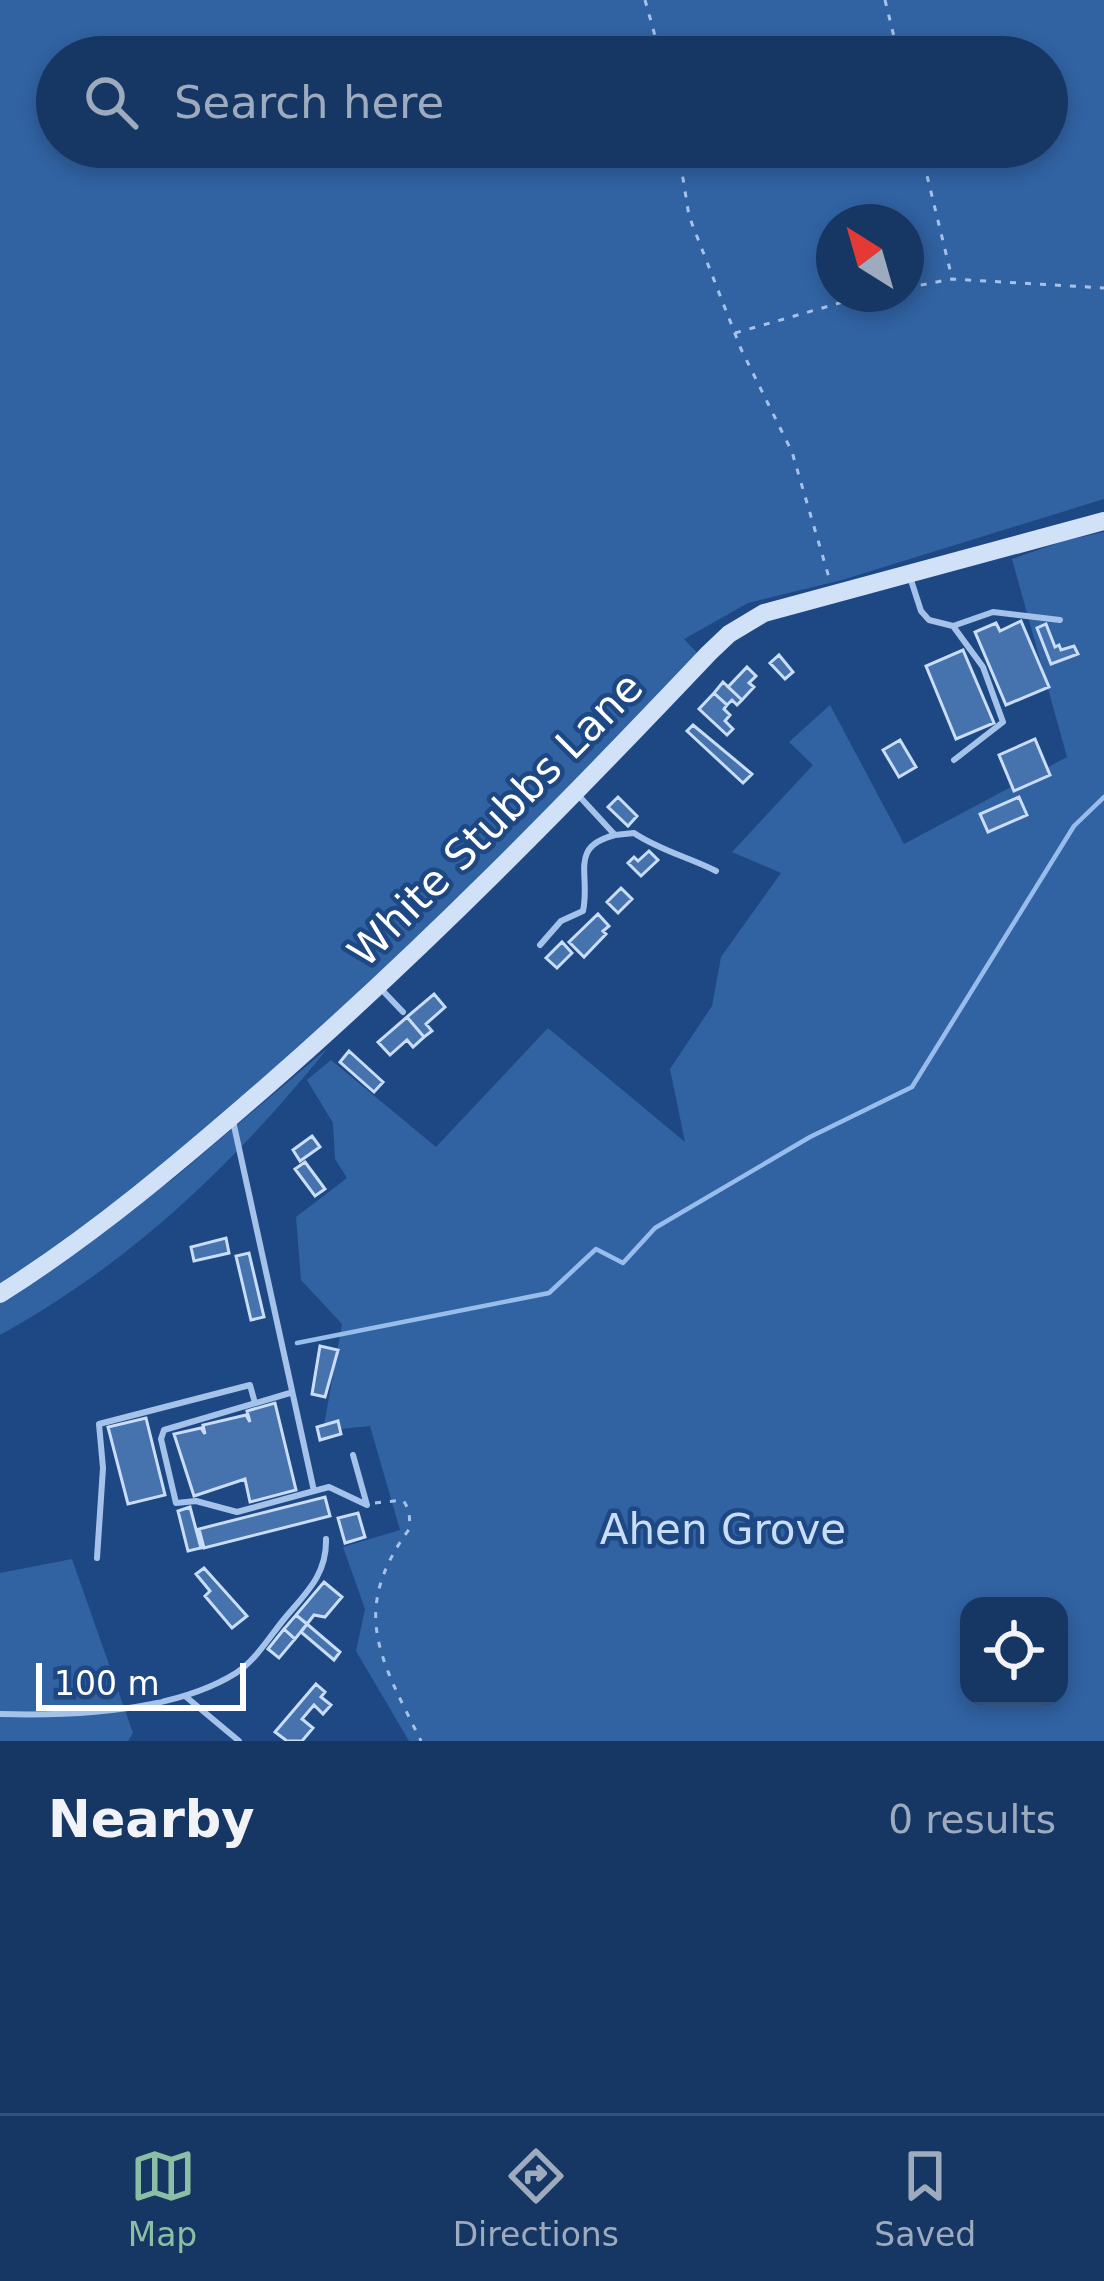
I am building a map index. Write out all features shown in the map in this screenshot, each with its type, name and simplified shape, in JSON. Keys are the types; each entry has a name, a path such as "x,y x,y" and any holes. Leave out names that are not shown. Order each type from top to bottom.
{"street":[{"name":"White Stubbs Lane","path":"0,1294 129,1204 380,988 729,634 764,613 1104,521"}],"lane":[{"path":"909,574 921,611 929,620 953,626 993,612 1060,620"},
{"path":"953,626 983,667 1003,722 954,760"},
{"path":"576,793 615,835"},
{"path":"540,945 561,921 583,911 588,882 583,857 588,848 615,835 634,833 653,847 676,851 716,872"},
{"path":"380,988 403,1012"},
{"path":"232,1117 314,1491"},
{"path":"97,1558 104,1468 99,1424 250,1385 255,1403"},
{"path":"290,1393 161,1433 176,1502 196,1501 238,1512 328,1487 368,1504"},
{"path":"353,1455 368,1504"},
{"path":"0,1714 66,1716 185,1696 240,1671 324,1569 326,1539"},
{"path":"185,1696 239,1741"}],"path":[{"path":"645,0 656,36"},
{"path":"885,0 894,36"},
{"path":"681,168 689,216 736,333 792,452 834,594"},
{"path":"925,168 952,279"},
{"path":"924,284 952,279 1104,288"},
{"path":"736,333 816,310"},
{"path":"368,1504 395,1498 403,1500 409,1510 410,1528 387,1559 376,1595 376,1627 388,1672 421,1741"}],"green space":[{"path":"0,0 1104,0 1104,499 842,580 748,603 684,639 697,653 426,935 128,1199 0,1287"},
{"name":"Ahen Grove","path":"1104,532 1104,1741 409,1741 356,1651 365,1609 343,1547 400,1530 370,1426 323,1431 342,1324 301,1280 296,1217 347,1178 335,1159 333,1123 307,1080 331,1060 436,1147 548,1028 685,1142 670,1069 712,1006 721,957 781,873 732,852 813,765 789,742 830,705 904,844 1067,757 1012,559"},
{"path":"328,1048 256,1132 178,1208 94,1276 0,1335 0,1302 173,1179"},
{"path":"72,1559 133,1733 128,1741 0,1741 0,1573"}],"building":[{"path":"1021,621 1049,687 1006,705 975,632 996,623 1000,631"},
{"path":"1046,624 1055,647 1074,646 1078,654 1051,664 1037,628"},
{"path":"963,650 994,723 956,739 926,666"},
{"path":"779,655 793,672 785,679 770,663"},
{"path":"747,667 756,676 749,683 754,687 742,700 728,687"},
{"path":"723,682 742,700 737,705 732,700 727,705 714,693"},
{"path":"714,693 727,705 724,709 730,715 725,721 733,729 727,735 699,709"},
{"path":"693,725 752,774 743,783 687,731"},
{"path":"1035,739 1050,775 1014,791 999,755"},
{"path":"900,740 916,767 899,777 883,750"},
{"path":"618,797 637,816 628,826 608,807"},
{"path":"1019,797 1027,815 988,832 980,814"},
{"path":"649,851 658,860 641,876 628,863"},
{"path":"621,888 632,899 618,913 607,902"},
{"path":"598,914 609,926 584,957 569,942"},
{"path":"562,942 572,953 557,968 546,958"},
{"path":"434,994 445,1007 426,1024 432,1031 424,1037 407,1017"},
{"path":"407,1017 424,1037 413,1047 407,1040 390,1055 378,1042"},
{"path":"349,1051 383,1082 374,1092 340,1062"},
{"path":"312,1136 320,1147 300,1161 293,1150"},
{"path":"305,1162 325,1189 315,1196 295,1169"},
{"path":"226,1238 229,1253 194,1261 191,1247"},
{"path":"249,1253 264,1317 251,1320 236,1256"},
{"path":"320,1346 338,1350 325,1397 312,1394"},
{"path":"275,1403 296,1490 250,1502 245,1479 194,1496 174,1434 201,1428 205,1434 203,1425 246,1415 250,1422 247,1411"},
{"path":"146,1418 165,1495 128,1504 108,1427"},
{"path":"338,1421 341,1434 320,1440 317,1427"},
{"path":"325,1497 330,1516 204,1548 199,1529"},
{"path":"190,1507 201,1548 188,1551 178,1511"},
{"path":"358,1513 365,1537 345,1543 338,1518"},
{"path":"204,1568 247,1616 232,1628 205,1596 210,1591 196,1574"},
{"path":"324,1582 342,1597 325,1617 314,1615 307,1624 296,1615"},
{"path":"296,1615 307,1624 295,1639 284,1629"},
{"path":"307,1624 340,1652 334,1660 301,1632"},
{"path":"284,1629 295,1639 279,1658 268,1649"},
{"path":"316,1684 331,1705 323,1714 314,1705 302,1719 313,1728 302,1741 287,1741 275,1732"}],"waterway":[{"path":"297,1343 549,1293 596,1249 623,1263 655,1228 810,1137 912,1087 1074,826 1104,797"}]}
